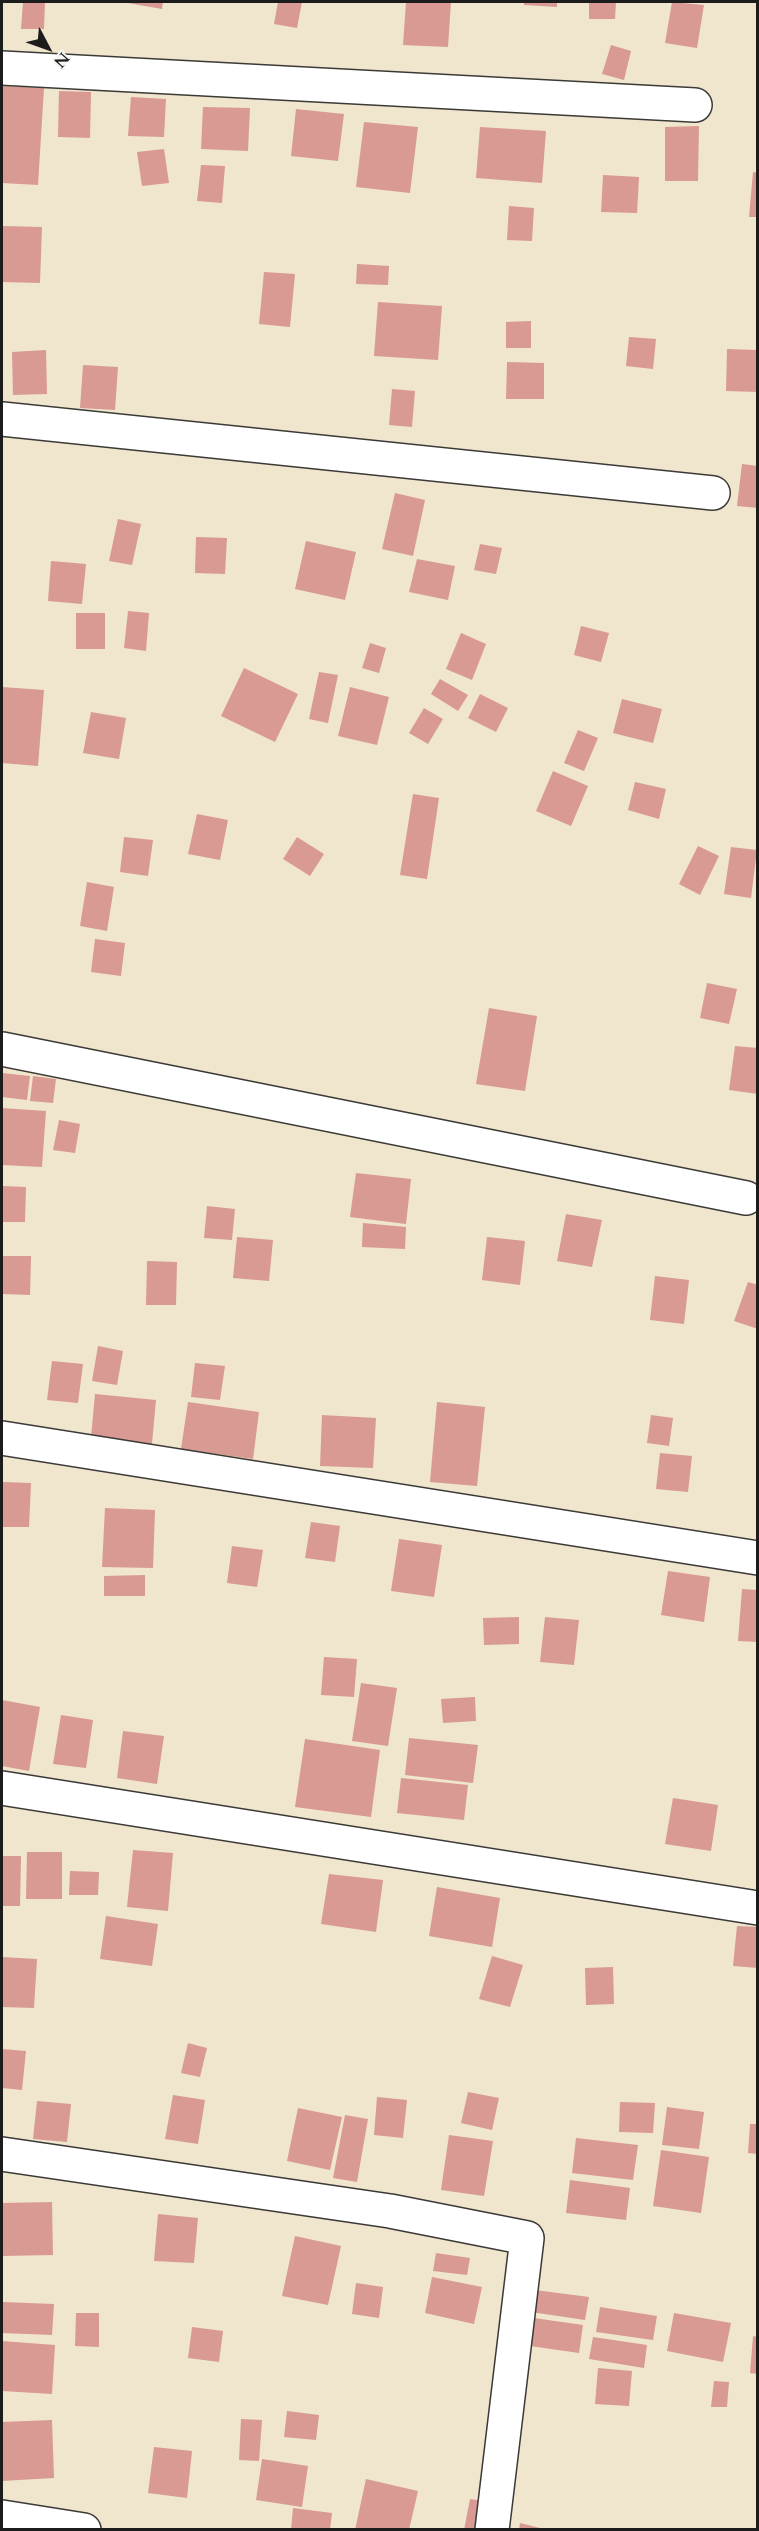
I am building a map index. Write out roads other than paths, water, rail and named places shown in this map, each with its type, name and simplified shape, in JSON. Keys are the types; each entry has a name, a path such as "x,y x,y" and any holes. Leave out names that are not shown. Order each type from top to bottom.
{"street":[{"path":"2,68 695,105"},
{"path":"2,419 712,493"},
{"path":"2,1049 746,1198"},
{"path":"2,1437 758,1558"},
{"path":"2,1788 758,1908"},
{"path":"2,2154 390,2211 527,2238 492,2529"},
{"path":"2,2517 84,2529"}]}
